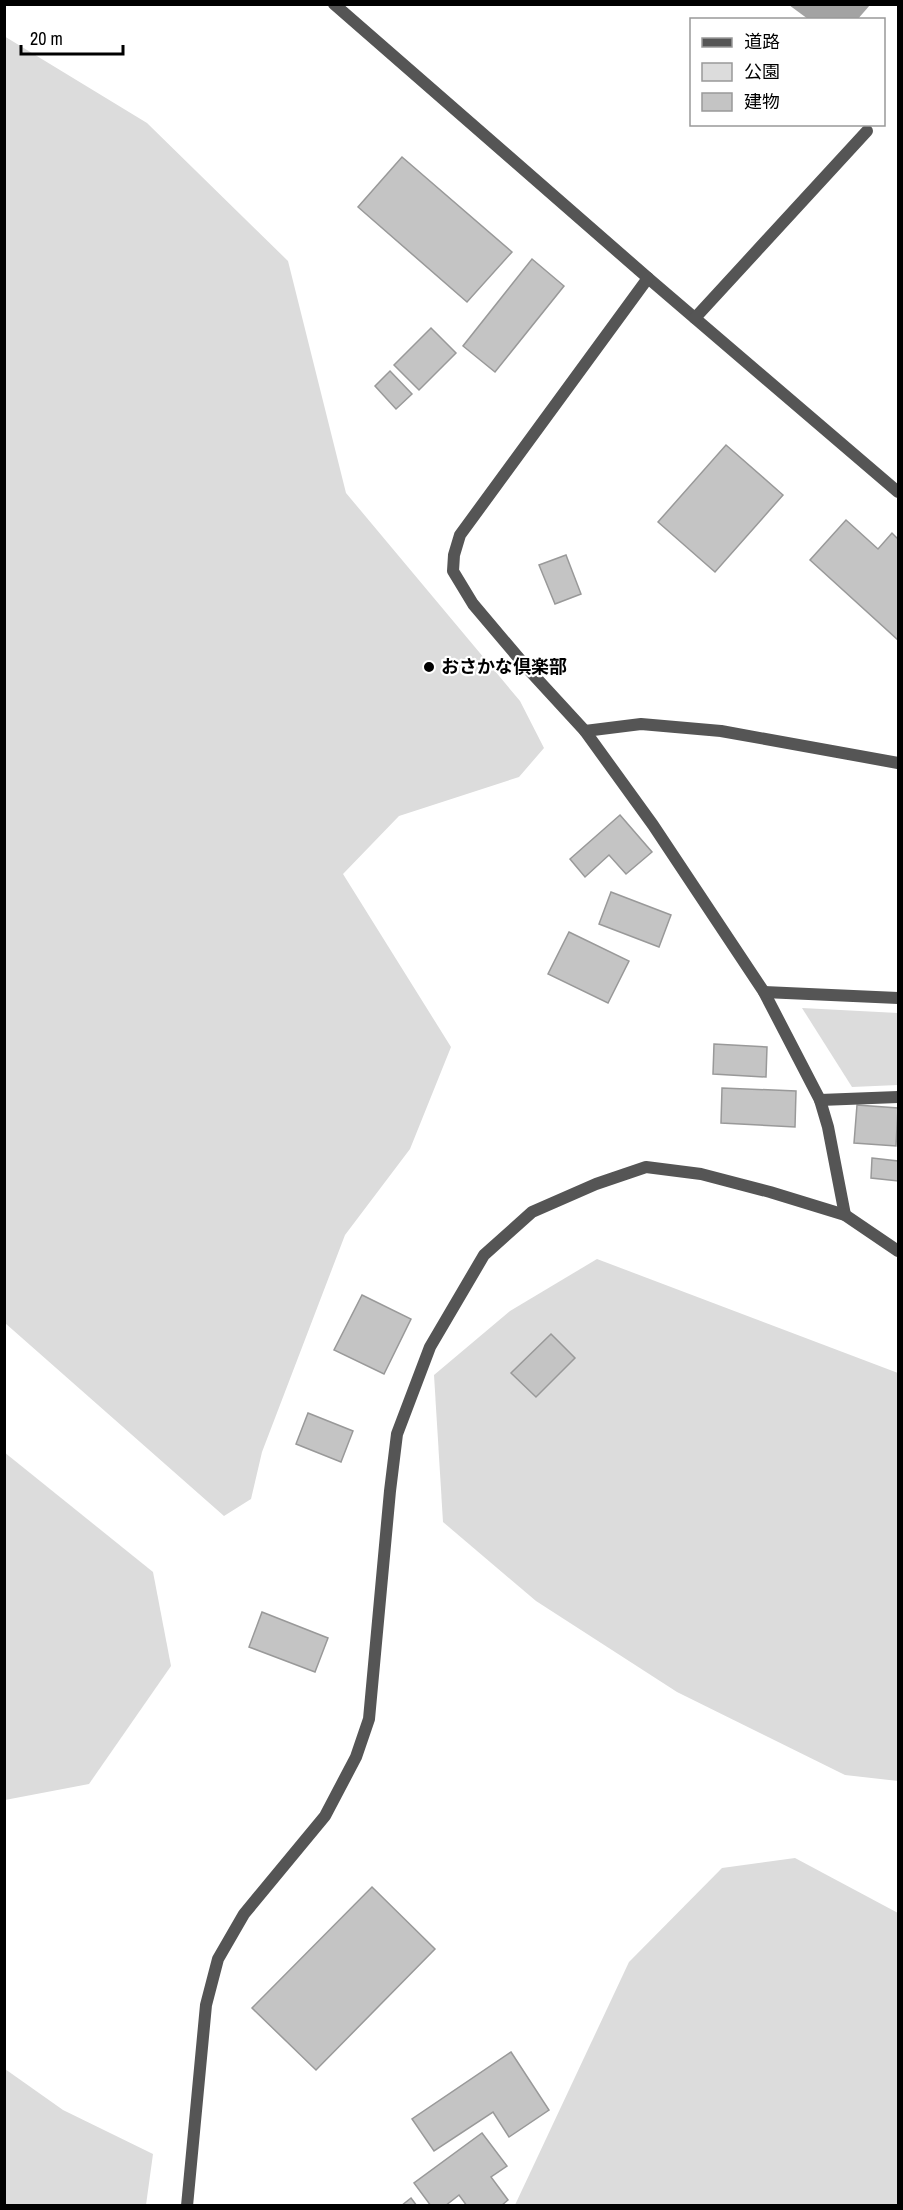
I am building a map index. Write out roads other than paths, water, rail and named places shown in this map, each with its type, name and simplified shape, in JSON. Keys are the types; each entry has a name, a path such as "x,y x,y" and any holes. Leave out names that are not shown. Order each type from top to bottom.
{"street":[{"path":"334,4 898,492"},
{"path":"695,318 867,131"},
{"path":"648,278 460,535 454,555 453,571 473,604 585,731 653,825 764,992 820,1100 828,1126 845,1215"},
{"path":"585,731 641,724 721,731 898,763"},
{"path":"764,992 898,998"},
{"path":"820,1100 898,1097"},
{"path":"187,2205 206,2004 218,1959 244,1914 325,1816 356,1757 369,1719 397,1434 430,1347 484,1255 532,1212 596,1184 646,1167 701,1174 845,1215 898,1251"}],"place":[{"name":"おさかな倶楽部","path":"429,667"}]}
